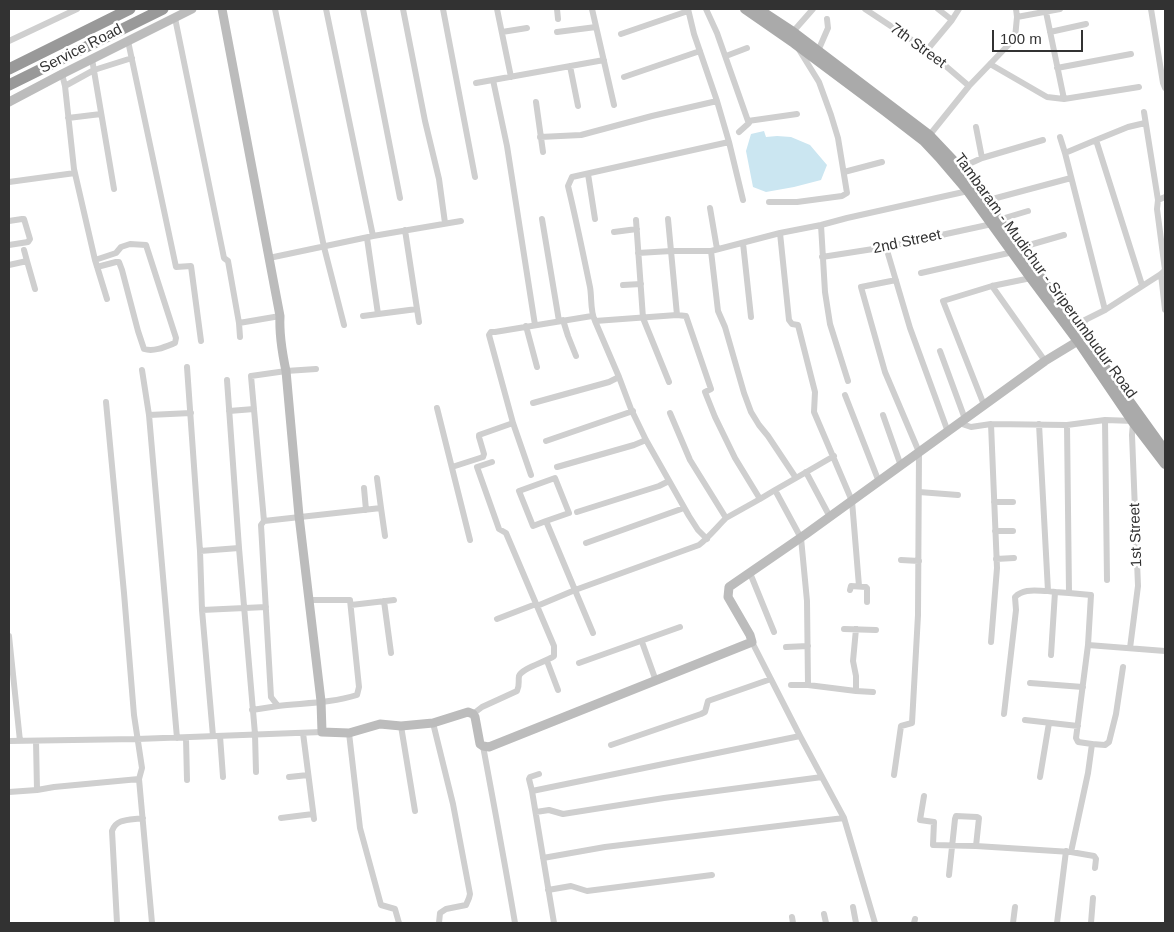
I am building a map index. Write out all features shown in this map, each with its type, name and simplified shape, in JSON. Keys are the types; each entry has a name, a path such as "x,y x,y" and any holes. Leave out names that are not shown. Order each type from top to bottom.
{"highway":[{"path":"9,69 130,9"},
{"path":"9,86 163,9"}],"main road":[{"name":"Tambaram - Mudichur - Sriperumbudur Road","path":"745,9 791,38 927,138 1016,250 1137,419 1165,464"},
{"name":"Tambaram - Mudichur - Sriperumbudur Road","path":"758,9 791,38 818,51 927,138 960,168 984,201 995,222"},
{"name":"Tambaram - Mudichur - Sriperumbudur Road","path":"1016,250 1031,278 1080,338"},
{"name":"Tambaram - Mudichur - Sriperumbudur Road","path":"1137,419 1165,451"}],"street":[{"path":"9,41 77,9"},
{"name":"Service Road","path":"9,102 192,9"},
{"path":"222,9 280,316 279,335 286,371 299,516 321,701 322,732"},
{"path":"275,9 324,247 344,325"},
{"path":"326,9 370,237 378,314"},
{"path":"363,9 400,198"},
{"path":"403,9 425,121 439,179 445,223"},
{"path":"443,9 475,177"},
{"path":"497,9 511,77"},
{"path":"556,9 558,18"},
{"path":"592,9 614,104"},
{"path":"706,9 726,56 749,123 739,132"},
{"path":"769,202 797,202 847,193 838,138 819,82 791,38 812,9"},
{"name":"7th Street","path":"865,9 927,50 969,86"},
{"path":"938,9 952,20"},
{"path":"927,50 959,9"},
{"path":"927,138 969,86 1015,38 1016,9"},
{"path":"1017,17 1060,9"},
{"path":"1151,9 1165,88"},
{"path":"621,34 688,10 694,34 718,101 743,200"},
{"path":"1046,12 1064,99"},
{"path":"175,18 224,258 228,261 240,337"},
{"path":"818,51 828,28 827,19"},
{"path":"1050,32 1086,24"},
{"path":"557,32 596,27"},
{"path":"502,32 527,28"},
{"path":"128,41 176,267 191,266 201,341"},
{"path":"726,56 747,48"},
{"path":"624,77 700,51"},
{"path":"1057,68 1131,54"},
{"path":"65,86 94,70 132,58"},
{"path":"92,59 114,189"},
{"path":"476,84 604,60"},
{"path":"990,64 1047,97 1064,99 1139,87"},
{"path":"570,66 578,106"},
{"path":"62,74 75,172 106,299"},
{"path":"493,80 507,146 536,325"},
{"path":"540,137 581,136 652,116 718,101"},
{"path":"536,102 543,152"},
{"path":"1144,112 1162,198 1156,209 1165,309"},
{"path":"68,118 101,114"},
{"path":"748,121 797,114"},
{"path":"1065,153 1128,127 1146,122"},
{"path":"976,127 982,158"},
{"path":"1060,137 1105,310"},
{"path":"960,168 982,158 1043,140"},
{"path":"1096,140 1142,285"},
{"path":"707,539 698,530 684,508 646,440 593,319 591,294 582,243 568,186 572,178 729,142"},
{"path":"844,172 882,162"},
{"path":"9,182 75,172"},
{"path":"588,174 595,219"},
{"path":"984,201 1072,178"},
{"path":"638,253 714,250 780,233 968,191"},
{"path":"710,208 718,311 725,327 744,393 751,412 796,478"},
{"name":"2nd Street","path":"822,257 886,247 995,222 1028,211"},
{"path":"9,221 24,219 30,239 28,242 9,245"},
{"path":"542,219 557,312 576,356"},
{"path":"668,219 677,315"},
{"path":"636,220 643,318 669,382"},
{"path":"269,258 405,230 461,222"},
{"path":"821,225 825,292 830,324 848,381"},
{"path":"614,232 637,229"},
{"path":"405,230 419,322"},
{"path":"780,233 789,320 792,324 798,325 814,392 814,412 852,501 859,586"},
{"path":"921,273 1016,250 1064,235"},
{"path":"743,243 751,318"},
{"path":"130,244 146,245 176,338 175,344 150,351 144,349 119,262 96,264 116,253 121,247 130,244"},
{"path":"886,247 910,328 948,432"},
{"path":"24,250 34,289"},
{"path":"9,265 27,262"},
{"path":"875,923 844,818 800,736 750,635 728,597 729,587 801,538 1045,361 1080,338 1085,320 1105,310 1163,272"},
{"path":"984,405 943,301 992,286 1031,278"},
{"path":"894,775 901,726 912,723 918,615 919,452 885,372 861,287 896,280"},
{"path":"623,285 641,284"},
{"path":"992,286 1045,361"},
{"path":"363,316 417,309"},
{"path":"531,475 513,423 489,335 491,332 584,317 593,319 643,318 677,315 686,316 711,389 705,392 715,418 735,458 760,499"},
{"path":"239,323 280,316"},
{"path":"526,326 537,367"},
{"path":"940,351 962,421 971,427 990,424 1067,425 1105,420 1137,419"},
{"path":"187,368 200,551 202,610 222,777"},
{"path":"278,706 271,697 261,525 264,521 250,376 316,369"},
{"path":"142,370 149,415 177,738"},
{"path":"533,403 609,382 620,377"},
{"path":"227,380 256,772"},
{"path":"845,395 879,482"},
{"path":"106,402 134,714 142,768 139,779 152,923"},
{"path":"437,408 470,540"},
{"path":"229,411 254,409"},
{"path":"546,441 633,411"},
{"path":"149,415 191,413"},
{"path":"670,413 690,460 726,518"},
{"path":"883,414 901,466"},
{"name":"1st Street","path":"1130,648 1138,586 1132,435 1137,419"},
{"path":"1105,420 1107,580"},
{"path":"452,467 483,457 484,454 479,435 513,423"},
{"path":"990,424 996,559 991,642"},
{"path":"1039,424 1048,592"},
{"path":"1067,425 1068,593"},
{"path":"558,467 646,440"},
{"path":"497,619 698,545 707,539 711,532 726,518 834,456"},
{"path":"473,714 482,707 517,691 520,686 519,676 522,671 547,661 554,656 554,646 506,534 499,529 477,467 492,462"},
{"path":"806,472 830,517"},
{"path":"377,478 385,536"},
{"path":"555,478 569,512 546,521 533,526 519,491 555,478"},
{"path":"578,512 659,486 669,481"},
{"path":"364,488 366,510"},
{"path":"775,490 801,538 807,601 808,685"},
{"path":"919,492 958,495"},
{"path":"994,502 1013,502"},
{"path":"264,521 381,508"},
{"path":"586,544 684,508"},
{"path":"546,521 593,634"},
{"path":"995,531 1013,530"},
{"path":"200,551 239,548"},
{"path":"996,559 1014,558"},
{"path":"901,560 918,561"},
{"path":"750,573 774,632"},
{"path":"850,590 851,586 864,586 867,588 867,602"},
{"path":"1004,714 1016,610 1015,597 1019,593 1025,591 1091,595 1088,645 1076,740 1078,742 1106,745 1109,742 1116,714 1123,667"},
{"path":"1051,655 1055,592"},
{"path":"252,710 357,695 358,687 350,600 309,600"},
{"path":"351,605 394,600"},
{"path":"384,601 391,653"},
{"path":"202,610 266,607"},
{"path":"579,663 680,627"},
{"path":"844,629 876,630"},
{"path":"856,629 853,661 856,691"},
{"path":"9,636 20,741"},
{"path":"642,642 656,681"},
{"path":"483,746 489,747 752,642"},
{"path":"1088,645 1165,651"},
{"path":"786,647 808,646"},
{"path":"547,661 558,690"},
{"path":"611,745 701,714 705,712 708,701 771,679"},
{"path":"1030,683 1083,687"},
{"path":"791,685 874,692"},
{"path":"9,741 186,738 304,732 349,732 380,724 401,726 433,723 468,712 475,717 480,744 483,746 494,797 515,923"},
{"path":"1025,720 1078,726"},
{"path":"433,723 453,804 470,894 466,905 446,909 440,913 439,923"},
{"path":"1040,777 1049,723"},
{"path":"401,726 414,811"},
{"path":"281,818 313,816 304,732"},
{"path":"349,732 360,828 381,905 395,909 399,923"},
{"path":"532,791 800,736"},
{"path":"186,738 187,780"},
{"path":"36,741 37,790"},
{"path":"1057,923 1069,852 1084,791 1092,744"},
{"path":"539,774 529,779 554,923"},
{"path":"289,777 308,775"},
{"path":"536,812 549,810 563,814 664,798 822,777"},
{"path":"9,792 139,779"},
{"path":"924,796 920,820 934,822 933,844 1069,852 1094,856 1096,859 1095,868"},
{"path":"949,875 956,816 979,818 976,846"},
{"path":"117,923 113,826 117,822 142,818"},
{"path":"543,858 604,847 844,818"},
{"path":"548,890 571,886 587,891 612,889 712,875"},
{"path":"1091,923 1093,898"},
{"path":"853,907 856,923"},
{"path":"1013,923 1015,907"},
{"path":"824,914 826,923"}],"water":[{"path":"764,131 766,137 791,137 810,145 827,165 821,180 766,192 753,187 746,151 751,134"}]}
